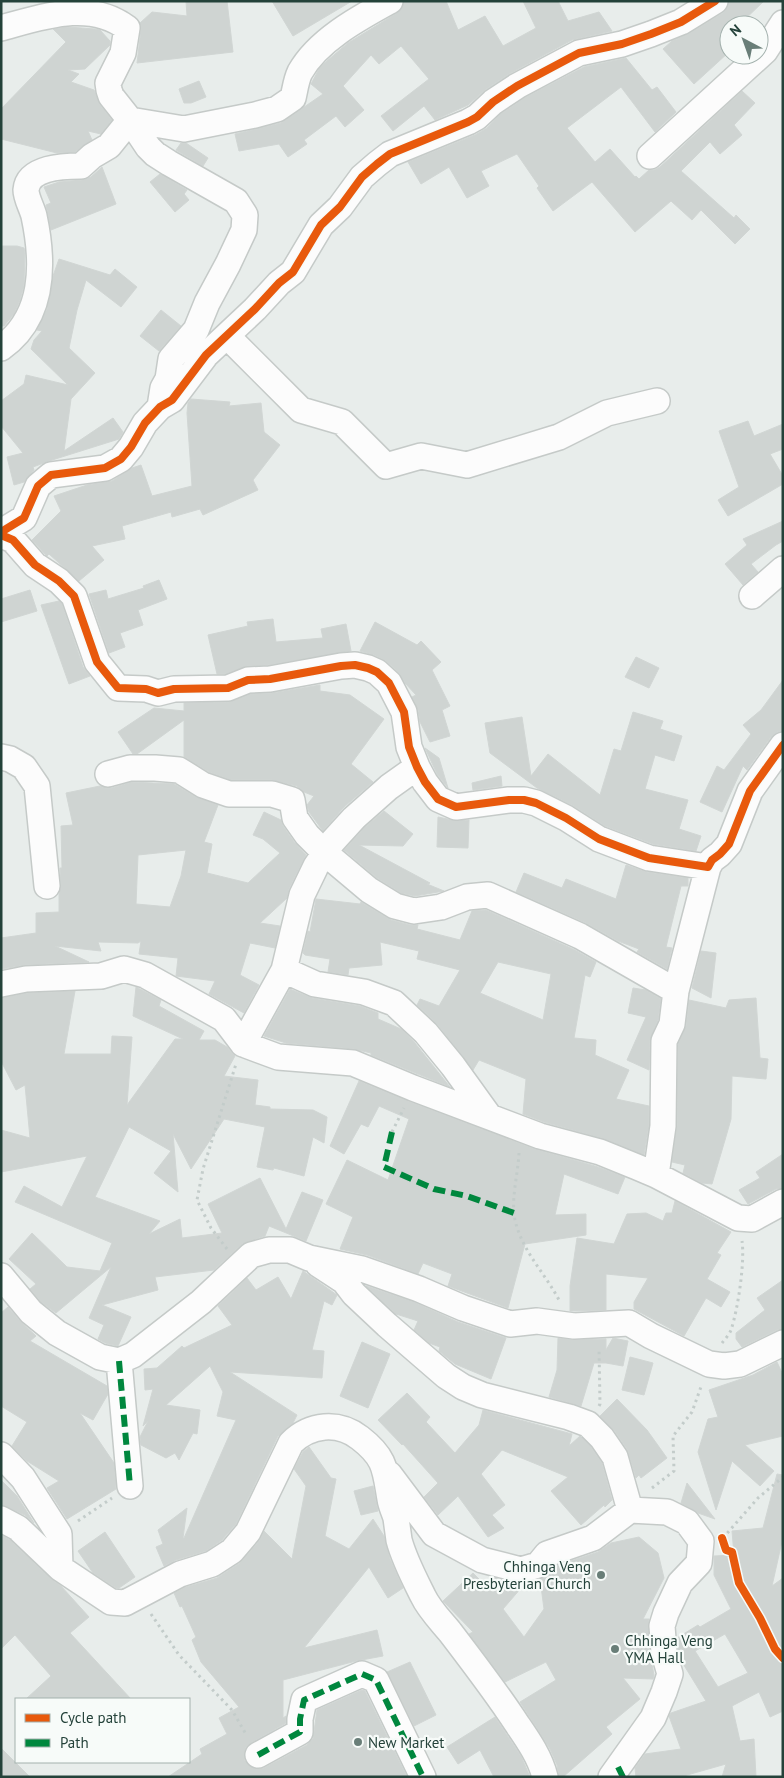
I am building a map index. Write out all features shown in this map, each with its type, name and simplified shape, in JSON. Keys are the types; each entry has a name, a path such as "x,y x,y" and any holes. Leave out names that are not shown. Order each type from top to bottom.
{"street":[{"path":"130,120 184,129 246,117 277,108 293,98 300,74 318,50 348,24 390,1"},
{"path":"708,867 649,858 599,839 566,818 536,803 524,800 456,807 438,799 425,782 409,748 404,712 389,684 377,672 368,668 341,666 279,677 248,680 228,688 191,687 158,692 146,688 118,688 97,662 74,596 59,581 35,565 13,540 1,533 24,518 38,486 51,475 106,468 121,459 131,447 145,423 160,407 172,400 206,355 279,283 293,272 322,225 340,207 362,177 390,154 468,122 517,86 546,73 579,54 622,44 681,22 715,1"},
{"path":"1,28 22,22 56,8 74,5 96,7 107,10 114,15 127,28 123,53 108,83 115,102 155,154 236,201 245,214 244,230 228,264 206,303 196,330 171,359 168,379 163,388 160,407"},
{"path":"650,156 765,51 783,23"},
{"path":"1,348 17,335 29,316 37,295 39,264 37,241 34,215 26,191 30,181 48,168 81,166 92,156 109,146 130,120"},
{"path":"227,336 300,410 342,422 386,466 421,456 467,465 559,438 607,413 657,401"},
{"path":"752,596 783,569"},
{"path":"656,1175 662,1126 664,1041 672,1024 676,991 708,867 712,860 729,844 750,791 783,745"},
{"path":"1,757 10,759 24,767 37,786 47,886"},
{"path":"243,1044 284,970 302,895 316,866 333,841 354,818 389,787 417,767"},
{"path":"108,774 130,768 179,770 204,785 228,794 272,794 292,800 295,818 307,835 368,890 395,906 414,911 441,907 467,897 488,895 580,936 676,991"},
{"path":"1,984 26,979 101,976 124,969 145,975 224,1019 243,1044 278,1057 353,1063 540,1136 600,1152 656,1175 738,1218 752,1219 783,1202"},
{"path":"284,970 315,984 364,992 394,1004 426,1033 490,1116"},
{"path":"1,1276 43,1323 100,1357 119,1361 133,1355 193,1308 251,1255 268,1250 290,1250 309,1258 344,1281 354,1294 387,1325 446,1376 463,1387 482,1395 588,1424 602,1438 615,1457 630,1510"},
{"path":"309,1258 362,1269 510,1324 537,1321 574,1326 629,1322 651,1336 709,1364 724,1366 740,1364 783,1343"},
{"path":"119,1361 130,1486"},
{"path":"1,1519 18,1528 60,1568 112,1602 125,1603 180,1574 212,1564 232,1551 248,1532 291,1443 308,1430 322,1427 337,1427 348,1430 360,1438 381,1460 386,1471 434,1534 482,1560 521,1570 538,1566 547,1554 593,1538 630,1510 667,1512 687,1522 701,1541 699,1562 680,1583 662,1626 664,1653 670,1674 653,1718 618,1774"},
{"path":"1,1455 23,1478 59,1534 60,1568"},
{"path":"386,1471 390,1501 396,1518 399,1540 404,1556 424,1598 498,1696 534,1750 545,1777"},
{"path":"258,1755 300,1732 300,1719 304,1700 362,1674 376,1680 423,1777"}],"path":[{"path":"239,1266 211,1228 197,1200 203,1170 243,1044"},
{"path":"518,1127 519,1155 514,1212 518,1233 530,1257 553,1288 574,1326"},
{"path":"630,1510 639,1498 674,1471 673,1436 692,1412 709,1364 730,1332 737,1300 743,1252 738,1218"},
{"path":"588,1424 600,1404 599,1324"},
{"path":"700,1549 723,1541 758,1498 783,1477"},
{"path":"59,1534 130,1486"},
{"path":"139,1597 179,1654 232,1710 258,1755"}],"building":[{"path":"186,1 227,1 233,52 137,63 141,30 140,23 152,12 187,16"},
{"path":"272,1 352,1 293,36"},
{"path":"404,1 446,1 458,30 485,16 503,46 536,28 523,1 558,1 568,21 599,12 612,31 572,40 509,74 485,90 468,105 435,120 424,106 393,131 381,116 429,79 401,46 379,64 371,55 343,86 364,110 345,127 336,116 304,140 307,144 288,157 279,144 239,151 235,134 281,123 323,94 311,84 319,69 348,43 397,13 402,8"},
{"path":"729,1 764,1 749,15 720,15 727,8"},
{"path":"719,15 719,61 694,84 663,49 672,41 688,34"},
{"path":"68,27 100,30 110,41 110,45 85,69 68,70 79,74 71,82 94,90 100,105 112,120 101,134 88,131 92,140 75,152 57,153 1,139 1,109 66,42 53,29"},
{"path":"626,58 652,90 657,87 676,112 655,132 621,87 567,128 595,162 610,149 639,179 649,170 660,167 742,91 755,103 734,125 742,135 720,154 710,142 681,171 734,218 736,215 750,229 735,244 701,210 692,220 671,201 635,232 592,182 553,211 537,188 539,186 517,154 481,171 489,186 467,198 449,167 421,184 408,162 475,135 487,128 502,113 524,98 584,67"},
{"path":"199,81 206,97 191,103 184,103 179,89"},
{"path":"181,143 186,143 208,158 203,166 176,150"},
{"path":"102,167 116,204 51,230 46,205 51,203 44,187 59,182 82,180 91,177"},
{"path":"160,174 187,190 184,194 189,200 175,212 150,182"},
{"path":"1,246 24,248 25,253 24,285 20,300 14,314 4,326 1,326"},
{"path":"59,259 110,275 115,269 137,287 121,307 86,280 69,348 95,373 71,399 64,451 113,418 123,432 119,439 33,467 34,470 24,482 14,485 7,457 23,453 1,426 1,401 24,384 26,375 68,385 31,349 34,340 42,331 37,330 47,309 53,276"},
{"path":"161,310 181,326 159,351 140,336"},
{"path":"191,399 230,402 229,406 261,403 264,432 280,445 253,480 258,490 203,515 200,509 172,517 171,512 122,526 125,539 92,546 104,560 79,581 49,554 47,556 32,540 61,511 54,496 87,485 112,481 132,468 141,465 152,496 192,486 187,413 188,403"},
{"path":"748,421 754,436 783,424 783,449 770,454 783,476 783,484 728,516 718,500 739,487 719,431"},
{"path":"783,521 783,541 751,564 758,572 743,585 725,564 747,545 743,539"},
{"path":"159,580 167,599 138,610 143,625 120,633 125,647 109,653 89,594 106,590 108,599 144,588 143,586"},
{"path":"30,590 37,611 1,622 1,599"},
{"path":"59,601 62,604 83,667 90,676 69,684 41,605"},
{"path":"273,619 276,642 323,638 321,629 346,624 351,651 268,665 247,666 225,674 217,674 208,635 248,626 247,622"},
{"path":"375,622 417,645 421,641 441,662 432,670 450,706 442,710 450,736 430,742 420,722 418,710 412,697 416,695 399,673 386,661 360,651"},
{"path":"636,657 659,668 649,688 625,677"},
{"path":"783,680 783,730 771,737 747,770 743,766 722,812 700,802 717,766 724,770 751,734 743,725 761,710"},
{"path":"320,685 320,691 350,695 384,719 351,764 373,782 344,807 323,831 309,812 307,805 314,796 304,792 297,786 272,780 231,780 209,772 184,757 184,720 137,754 133,754 118,732 154,708 184,711 184,703 229,702 251,694 272,693"},
{"path":"633,712 663,721 660,729 682,736 674,761 655,755 645,789 688,800 679,829 701,836 696,851 653,844 605,826 572,805 537,788 490,753 485,723 522,717 531,776 548,754 600,795 614,749 621,751"},
{"path":"425,748 439,758 448,788 437,774"},
{"path":"501,776 502,786 473,790 472,783"},
{"path":"132,782 174,784 196,797 218,805 204,842 212,844 207,873 248,883 280,853 263,839 253,835 264,812 281,820 295,843 306,855 289,889 287,898 260,923 280,926 275,948 250,943 240,975 259,985 244,1013 209,994 215,981 176,976 178,958 139,954 141,941 138,943 98,942 101,951 55,946 89,962 25,965 1,969 1,938 36,933 36,913 59,912 60,868 62,868 61,826 73,825 66,793 100,786 112,788","holes":["186,850 181,876 170,907 136,904 138,855"]},
{"path":"384,811 413,834 403,846 359,845 430,883 427,884 444,891 415,896 401,893 377,878 344,850 364,828"},
{"path":"438,817 457,821 469,820 468,848 437,847"},
{"path":"626,865 647,872 688,878 688,886 681,886 666,947 672,948 667,969 637,952 639,949 618,941 586,923 516,892 524,873 562,888 566,879 616,899"},
{"path":"316,899 360,904 361,902 391,920 418,925 417,929 460,940 472,911 486,910 573,949 596,962 590,977 585,975 574,1038 596,1040 595,1055 629,1070 616,1099 649,1106 649,1125 644,1155 605,1139 544,1122 523,1114 526,1079 479,1060 473,1070 437,1024 417,1005 420,999 439,1006 460,970 417,959 419,951 380,942 382,965 349,968 348,975 328,972 330,959 305,955 303,953 308,931 310,932","holes":["498,962 551,974 543,1020 480,993"]},
{"path":"701,951 716,953 711,998 692,988"},
{"path":"136,987 161,1000 159,1006 204,1031 199,1040 215,1040 227,1047 235,1056 224,1076 258,1080 255,1105 270,1107 270,1109 313,1110 327,1117 324,1143 313,1137 304,1176 274,1168 273,1170 257,1167 265,1127 224,1119 191,1169 173,1134 178,1192 154,1173 171,1151 129,1127 95,1197 160,1221 149,1234 180,1219 182,1238 222,1233 208,1204 260,1178 286,1229 302,1192 323,1200 306,1241 269,1226 265,1236 242,1244 214,1270 155,1277 158,1290 102,1305 131,1317 118,1346 98,1339 104,1325 89,1318 111,1267 56,1313 41,1302 30,1289 36,1284 9,1259 32,1233 67,1267 100,1271 112,1243 15,1202 24,1186 62,1207 87,1156 1,1172 1,1130 30,1138 25,1085 16,1090 1,1061 1,998 28,993 75,991 64,1054 111,1054 112,1036 132,1037 127,1105 175,1039 183,1039 133,1016"},
{"path":"633,988 646,990 661,999 658,1020 650,1040 649,1070 627,1060 646,1017 628,1013"},
{"path":"290,989 312,998 360,1006 378,1013 378,1019 401,1029 415,1043 450,1087 371,1055 371,1053 354,1049 286,1043 264,1036"},
{"path":"756,998 760,1058 768,1059 766,1079 732,1076 731,1119 712,1184 702,1183 683,1173 685,1165 672,1162 677,1126 678,1044 686,1026 689,1000 726,1008 729,1000"},
{"path":"359,1081 535,1149 595,1166 625,1177 618,1194 564,1174 555,1215 586,1214 586,1235 525,1244 508,1308 448,1286 452,1274 423,1263 418,1274 367,1255 340,1249 353,1217 326,1204 347,1160 388,1180 409,1119 379,1106 368,1127 361,1124 344,1154 330,1146"},
{"path":"783,1154 783,1188 776,1189 748,1204 739,1190 760,1178 756,1172"},
{"path":"675,1201 731,1232 717,1253 721,1255 707,1279 730,1292 721,1307 706,1298 684,1336 634,1309 634,1302 648,1278 606,1274 606,1310 570,1311 570,1286 577,1238 614,1244 627,1214 646,1213 663,1221 666,1213 672,1213"},
{"path":"303,1271 337,1295 332,1305 324,1301 312,1350 324,1351 322,1378 230,1372 297,1415 293,1423 278,1436 236,1524 222,1540 206,1551 176,1560 164,1566 156,1547 163,1544 158,1530 187,1508 184,1538 236,1420 217,1416 223,1392 210,1366 166,1405 200,1410 197,1434 193,1433 179,1460 175,1453 166,1458 141,1445 140,1437 148,1421 143,1426 153,1389 145,1390 144,1369 157,1368 182,1346 184,1348 232,1325 218,1306 247,1278 256,1290 278,1277 291,1299"},
{"path":"783,1280 783,1329 742,1347 736,1339 736,1333 765,1310 757,1298"},
{"path":"366,1286 414,1302 458,1322 506,1338 491,1379 455,1364 439,1351 440,1347 429,1343 414,1330 418,1321 396,1314"},
{"path":"8,1307 36,1336 30,1341 107,1386 108,1394 93,1420 80,1413 114,1463 116,1489 67,1519 47,1488 59,1481 27,1461 12,1446 27,1422 1,1406 1,1313"},
{"path":"558,1338 575,1340 606,1339 606,1350 613,1338 628,1341 623,1366 594,1363 581,1406 549,1397 557,1370"},
{"path":"362,1342 390,1354 368,1408 340,1396"},
{"path":"630,1357 653,1363 644,1395 622,1390"},
{"path":"777,1362 783,1375 783,1436 745,1445 774,1471 760,1486 732,1461 716,1510 698,1452 708,1419 718,1417 709,1390 753,1375"},
{"path":"407,1393 430,1417 426,1422 455,1453 479,1425 483,1410 572,1434 569,1446 580,1436 591,1447 602,1463 612,1500 581,1525 551,1491 568,1477 502,1450 481,1474 505,1505 492,1515 504,1528 488,1537 458,1496 438,1515 424,1497 438,1483 403,1444 378,1420"},
{"path":"617,1399 647,1430 667,1458 641,1478 639,1475 636,1478 627,1449 614,1430 600,1416"},
{"path":"309,1447 331,1478 336,1479 325,1536 349,1549 373,1519 384,1536 390,1559 403,1588 388,1598 369,1567 304,1648 377,1630 383,1656 283,1680 283,1718 286,1716 286,1723 246,1747 245,1761 251,1767 257,1769 264,1768 307,1745 313,1739 317,1710 362,1690 365,1691 407,1777 168,1777 202,1754 200,1749 227,1734 219,1718 239,1707 201,1662 192,1640 196,1637 174,1593 186,1587 217,1578 240,1563 259,1541 264,1531 292,1559 306,1486 294,1469 303,1452"},
{"path":"777,1474 783,1475 783,1537 772,1586 783,1578 783,1711 770,1717 759,1692 732,1706 740,1741 754,1739 756,1777 722,1777 726,1764 680,1777 636,1777 635,1768 645,1754 681,1749 669,1716 671,1713 706,1701 682,1662 677,1638 698,1625 700,1627 731,1609 714,1575 714,1556 734,1555 732,1531 763,1528","holes":["725,1634 748,1673 718,1687 695,1651"]},
{"path":"1,1480 17,1496 34,1523 25,1515 1,1505"},
{"path":"687,1483 715,1519 698,1513 681,1503"},
{"path":"373,1486 378,1511 361,1515 354,1491"},
{"path":"105,1532 135,1577 119,1588 93,1573 78,1551"},
{"path":"1,1535 10,1540 61,1586 89,1617 70,1633 130,1698 27,1698 51,1676 15,1635 1,1649"},
{"path":"639,1537 658,1553 664,1578 643,1619 649,1619 648,1627 653,1679 623,1678 640,1699 606,1727 612,1734 563,1777 559,1777 557,1765 550,1749 520,1702 556,1680 546,1662 505,1682 469,1634 473,1632 443,1601 473,1573 486,1586 493,1578 519,1584 522,1587 503,1609 524,1637 544,1609 540,1579 549,1574 556,1566 598,1552 611,1543"},
{"path":"410,1662 436,1715 414,1726 387,1672"},
{"path":"495,1717 521,1756 530,1777 494,1777 480,1750 458,1764 447,1747"},
{"path":"1,1748 30,1777 1,1777"}],"marked path":[{"path":"392,1132 384,1167 434,1189 467,1196 514,1213"},
{"path":"119,1361 130,1486"},
{"path":"258,1755 300,1732 300,1719 304,1700 362,1674 376,1680 423,1777"},
{"path":"618,1767 623,1777"}],"cycle path":[{"path":"1,532 24,518 38,486 51,475 105,468 121,459 131,447 145,423 160,407 172,400 206,355 255,309 279,283 293,272 321,225 340,207 362,177 390,154 468,122 517,86 579,53 622,44 651,34 681,22 715,1"},
{"path":"1,535 13,540 35,565 59,581 74,596 97,662 118,688 146,689 158,693 174,689 228,688 248,680 270,679 355,665 377,672 389,683 404,712 409,747 425,782 438,799 456,807 509,800 524,800 536,803 566,818 599,839 649,858 708,867 712,860 729,844 750,791 783,745"},
{"path":"722,1538 726,1550 732,1552 739,1583 760,1618 775,1649 783,1658"}],"place":[{"name":"Chhinga Veng Presbyterian Church","path":"601,1575"},
{"name":"Chhinga Veng YMA Hall","path":"615,1649"},
{"name":"New Market","path":"358,1742"}]}
